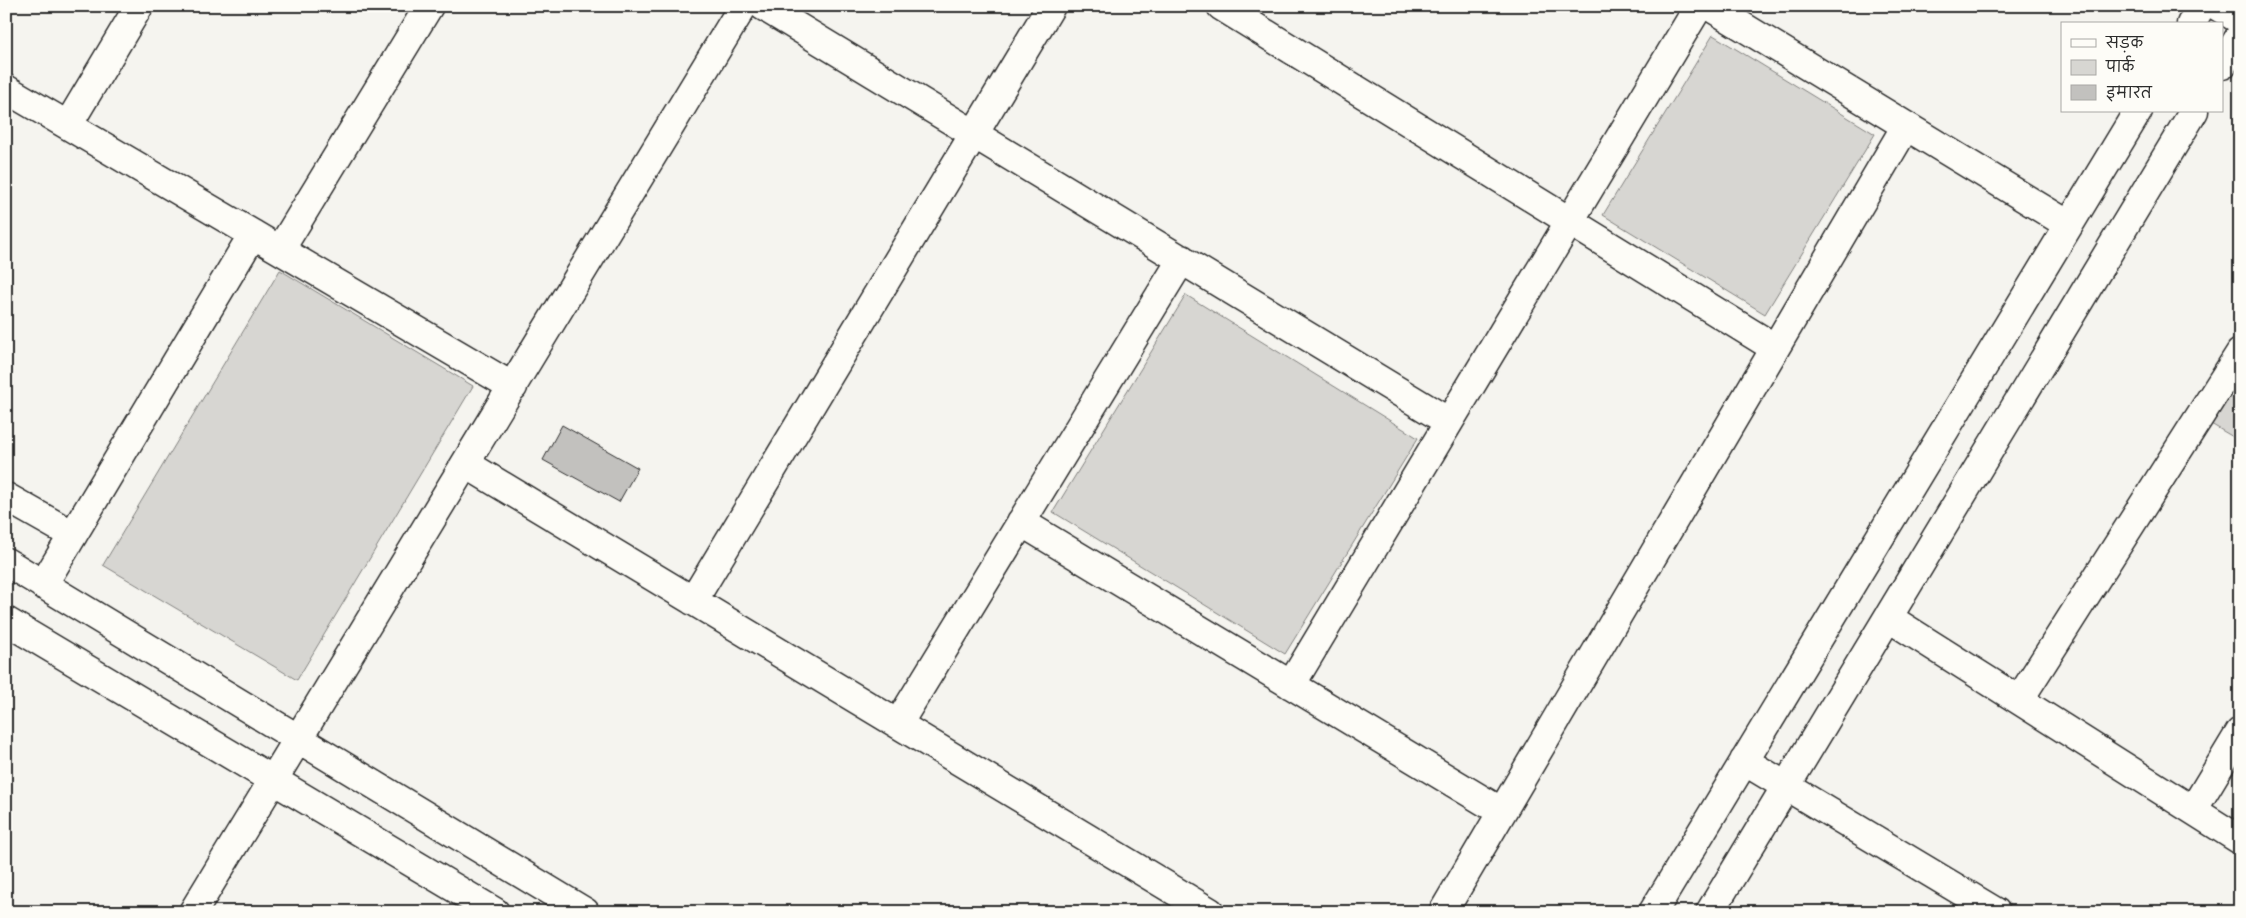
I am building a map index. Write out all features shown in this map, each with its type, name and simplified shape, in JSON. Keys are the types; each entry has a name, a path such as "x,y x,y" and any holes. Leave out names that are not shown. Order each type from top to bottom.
{"street":[{"path":"68,125 139,6"},
{"path":"280,250 429,6"},
{"path":"193,912 743,6"},
{"path":"763,6 1449,422"},
{"path":"693,600 1050,6"},
{"path":"1221,6 1775,348"},
{"path":"1291,685 1700,6"},
{"path":"1709,6 2069,225"},
{"path":"2192,22 2201,6"},
{"path":"2218,6 2240,20"},
{"path":"2224,62 2240,36"},
{"path":"6,89 513,387"},
{"path":"1653,912 2137,112"},
{"path":"1710,912 2193,112"},
{"path":"1444,912 1906,126"},
{"path":"44,585 253,234"},
{"path":"898,724 1182,259"},
{"path":"2019,700 2240,353"},
{"path":"466,464 1210,912"},
{"path":"6,497 73,535"},
{"path":"1021,522 1502,812"},
{"path":"6,562 585,912"},
{"path":"1889,618 2240,840"},
{"path":"6,621 274,778 495,912"},
{"path":"2193,810 2240,732"},
{"path":"1744,761 1996,912"}],"green space":[{"path":"1713,35 1875,134 1765,314 1603,215"},
{"path":"280,270 473,386 297,680 103,565"},
{"path":"1186,295 1418,438 1285,654 1053,512"},
{"path":"2240,377 2240,441 2211,424"}],"building":[{"path":"562,425 638,468 619,502 543,460"}]}
